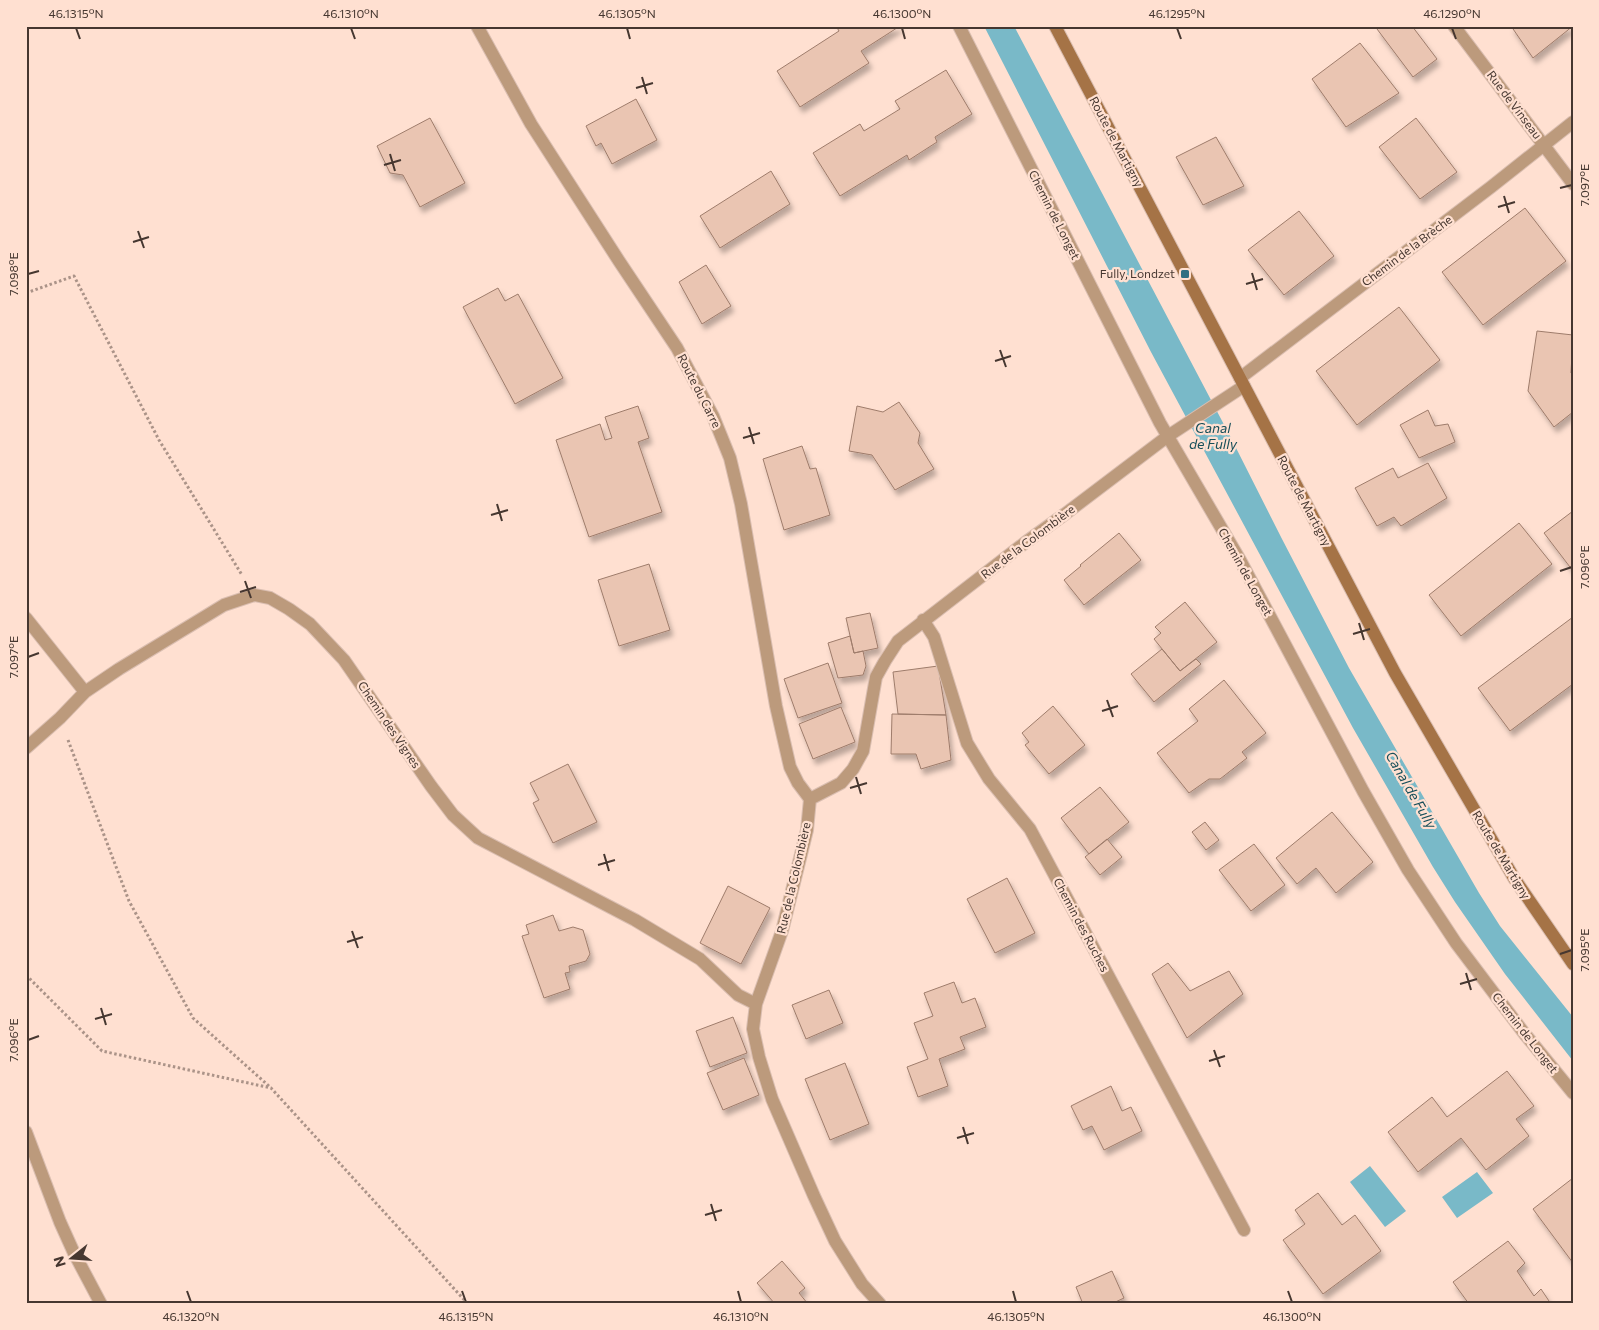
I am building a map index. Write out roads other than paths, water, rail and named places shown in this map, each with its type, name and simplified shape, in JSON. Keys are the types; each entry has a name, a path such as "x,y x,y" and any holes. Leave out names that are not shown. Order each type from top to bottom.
{"main road":[{"name":"Route de Martigny","path":"1055,26 1395,673 1514,878 1573,964"}],"street":[{"name":"Route du Carre","path":"477,26 531,124 677,348 713,416 730,458 741,504 776,706 790,767 810,799"},
{"name":"Chemin de Longet","path":"959,26 1103,312 1168,436 1240,560 1363,791 1408,870 1456,943 1524,1033 1573,1093"},
{"name":"Rue de Vinseau","path":"1454,26 1573,184"},
{"name":"Chemin de la Brèche","path":"1242,382 1573,122"},
{"name":"Rue de la Colombière","path":"880,1304 862,1284 835,1241 814,1196 772,1099 759,1057 753,1028 756,1004 782,931 807,830 810,799 841,783 854,769 863,751 876,677 898,641 923,620 1168,436 1224,398 1242,382"},
{"name":"Chemin des Vignes","path":"86,692 119,669 224,606 254,594 270,598 310,624 344,660 431,786 453,815 478,838 635,920 700,958 738,995 756,1004"},
{"path":"26,618 86,692 26,748"},
{"name":"Chemin des Ruches","path":"923,620 934,637 967,743 990,779 1030,829 1244,1230"},
{"path":"26,1132 60,1222 101,1304"}],"water":[{"name":"Canal de Fully","path":"984,26 1014,26 1230,436 1349,668 1500,926 1573,1017 1573,1061 1505,974 1455,902 1353,728 1151,352"},
{"path":"1370,1166 1406,1211 1385,1227 1350,1182"},
{"path":"1477,1172 1493,1193 1457,1218 1442,1197"}],"place":[{"name":"Fully, Londzet","path":"1185,274"}]}
